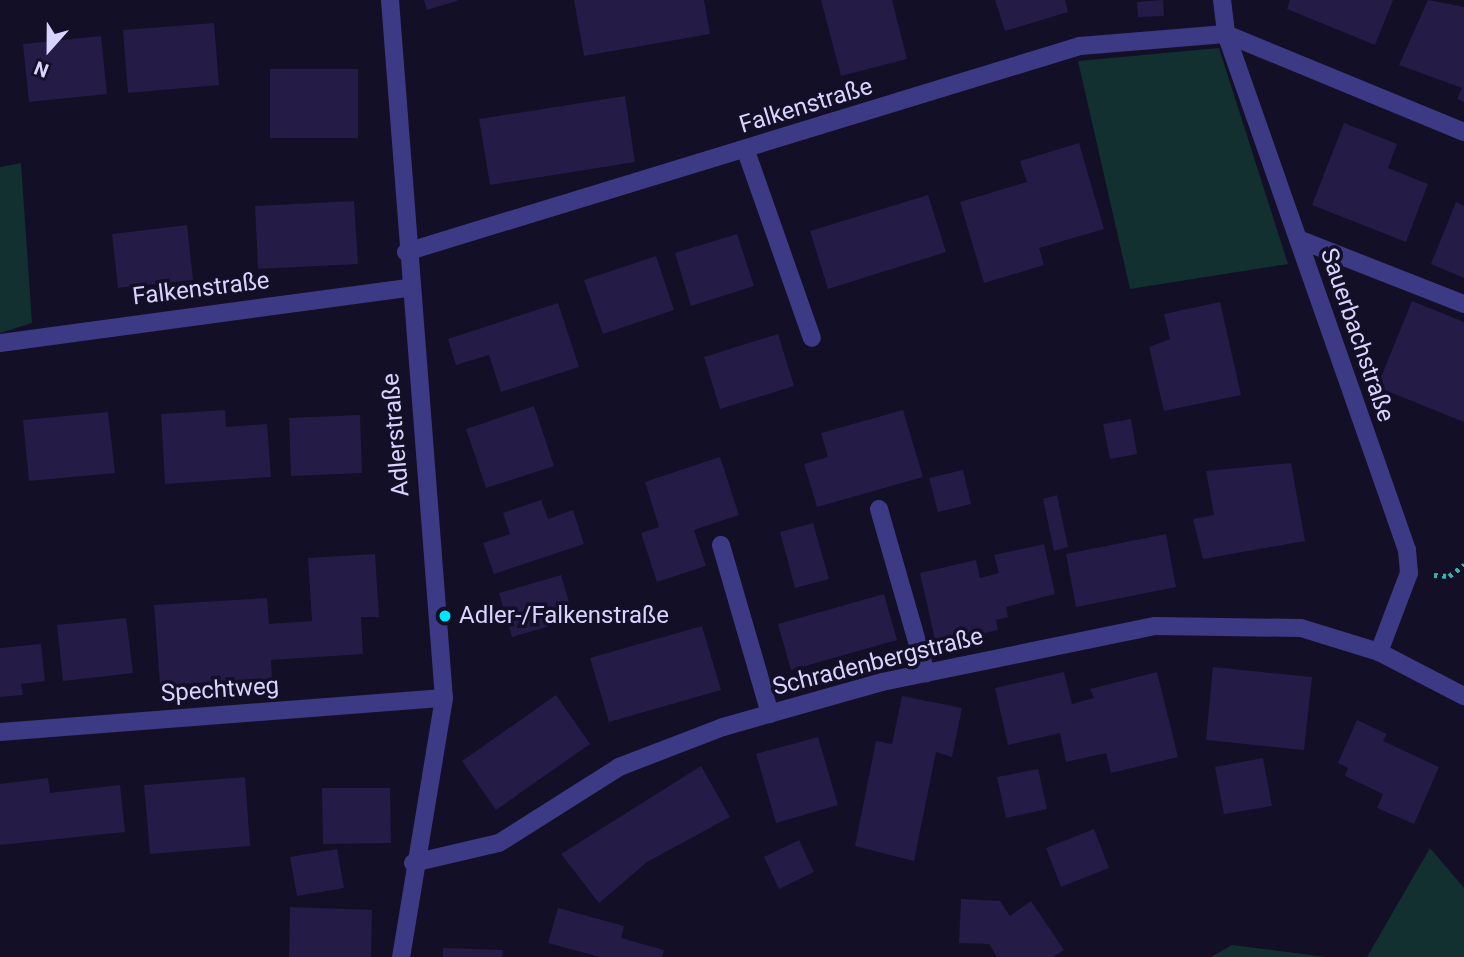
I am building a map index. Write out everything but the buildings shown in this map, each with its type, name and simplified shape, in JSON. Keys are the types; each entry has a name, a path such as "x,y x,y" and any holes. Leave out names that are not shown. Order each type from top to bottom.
{"street":[{"name":"Adlerstraße","path":"390,0 408,288 444,698 413,863"},
{"name":"Sauerbachstraße","path":"1222,0 1226,34 1407,550 1409,573 1379,652"},
{"name":"Falkenstraße","path":"406,252 746,151 1080,46 1226,34"},
{"path":"1226,34 1464,132"},
{"path":"746,151 812,338"},
{"path":"1298,239 1464,304"},
{"name":"Falkenstraße","path":"0,343 408,288"},
{"path":"879,509 926,673"},
{"path":"721,545 770,714"},
{"name":"Schradenbergstraße","path":"413,863 499,843 619,767 770,714 926,673 1155,626 1301,628 1379,652 1464,696"},
{"name":"Spechtweg","path":"0,732 444,698"},
{"path":"401,957 413,863"}],"green space":[{"path":"1219,48 1288,264 1130,289 1078,61"},
{"path":"21,163 32,323 0,333 0,167"},
{"path":"1430,848 1464,888 1464,957 1367,957"},
{"path":"1232,945 1326,957 1211,957"}],"place":[{"name":"Adler-/Falkenstraße","path":"445,616"}]}
